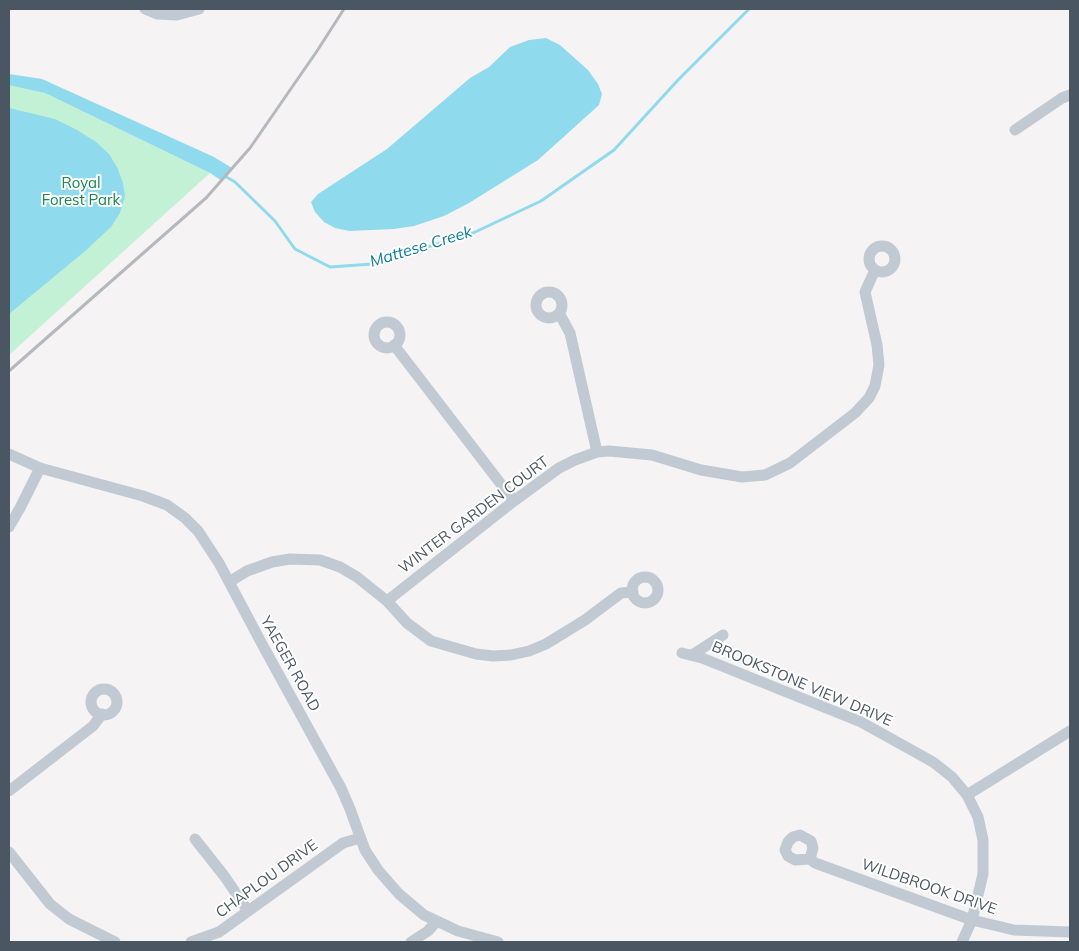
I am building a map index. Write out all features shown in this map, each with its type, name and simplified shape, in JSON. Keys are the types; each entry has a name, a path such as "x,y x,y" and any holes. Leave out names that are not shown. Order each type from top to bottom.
{"street":[{"path":"145,9 157,14 177,15 199,9"},
{"path":"1015,130 1062,98 1070,95"},
{"name":"WINTER GARDEN COURT","path":"387,601 559,468 597,452 608,451 652,455 701,470 742,477 765,475 790,463 855,412 869,398 875,386 879,365 865,292 875,270"},
{"path":"559,313 570,333 597,452"},
{"path":"394,345 514,501"},
{"name":"YAEGER ROAD","path":"9,454 40,468 143,496 176,511 198,532 209,546 341,788 370,860 386,881 412,906 436,922 476,939 498,942"},
{"path":"9,527 40,468"},
{"path":"229,582 272,562 320,560 357,577 387,601 407,623 432,641 476,654 502,656 529,651 546,644 585,620 621,593 633,592"},
{"name":"BROOKSTONE VIEW DRIVE","path":"723,635 687,654 786,691 823,708 861,722 933,762 952,777 967,795 978,817 984,840 983,874 972,920 962,942"},
{"path":"9,791 93,726 102,714"},
{"path":"967,795 1070,731"},
{"name":"CHAPLOU DRIVE","path":"191,942 219,932 343,843 360,838"},
{"path":"195,839 248,910"},
{"path":"9,852 50,904 69,920 115,942"},
{"name":"WILDBROOK DRIVE","path":"810,859 815,864 972,920 1014,930 1070,932"},
{"path":"411,942 428,931 436,922"}],"green space":[{"name":"Royal Forest Park","path":"9,82 45,93 210,173 9,355"}],"water":[{"path":"546,38 560,45 588,70 598,84 602,94 599,105 538,160 469,203 444,216 414,226 349,231 335,228 324,222 315,212 311,202 318,194 387,149 470,78 489,67 510,47 529,40"},
{"path":"9,74 42,79 214,157 232,168 222,181 210,173 45,93 9,85"},
{"path":"9,108 55,119 96,142 109,154 117,167 123,183 125,196 120,213 111,227 9,314"}],"waterway":[{"name":"Mattese Creek","path":"223,175 235,182 275,221 295,249 330,267 372,264 473,233 541,201 614,150 678,80 749,9"}],"railway":[{"path":"9,371 206,198 250,148 344,9"}]}
